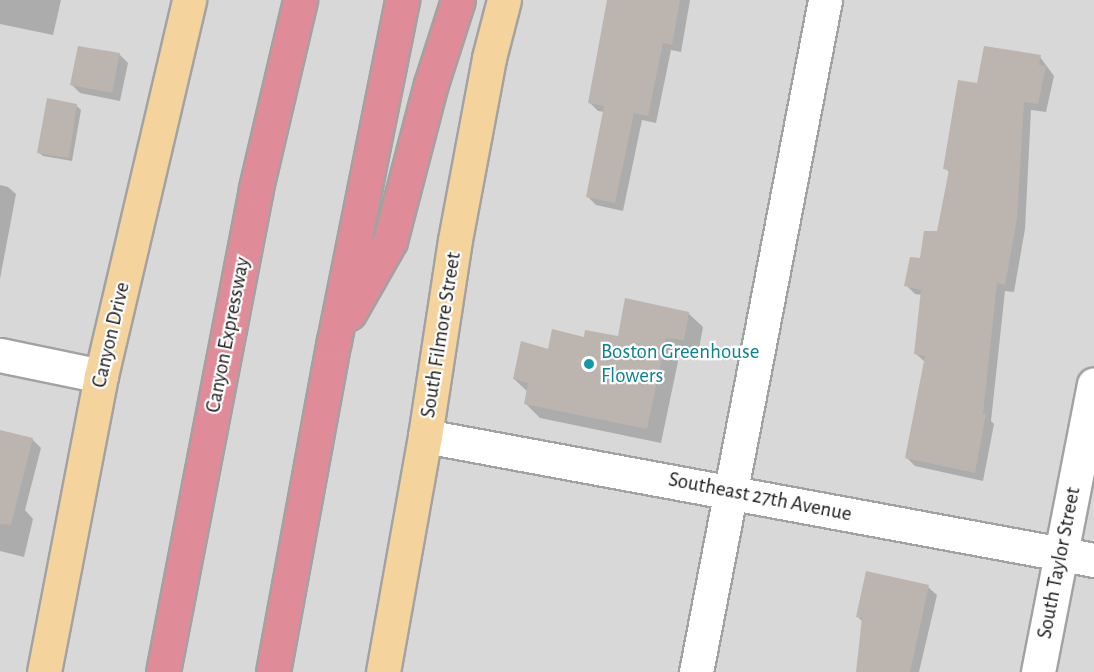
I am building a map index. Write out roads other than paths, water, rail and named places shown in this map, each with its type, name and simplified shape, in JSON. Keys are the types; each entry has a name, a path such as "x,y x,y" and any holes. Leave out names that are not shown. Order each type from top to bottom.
{"highway":[{"name":"Canyon Expressway","path":"163,672 256,188 300,0"},
{"path":"273,672 334,341 402,0"},
{"path":"334,341 390,241 431,84 458,0"}],"main road":[{"name":"Canyon Drive","path":"44,672 101,376 189,0"},
{"name":"South Filmore Street","path":"383,672 425,436 455,240 489,57 504,0"}],"street":[{"path":"696,672 825,0"},
{"path":"0,355 101,376"},
{"name":"South Taylor Street","path":"1038,672 1094,384"},
{"name":"Southeast 27th Avenue","path":"425,436 731,490 1094,560"}],"place":[{"name":"Boston Greenhouse Flowers","path":"589,364"}]}
